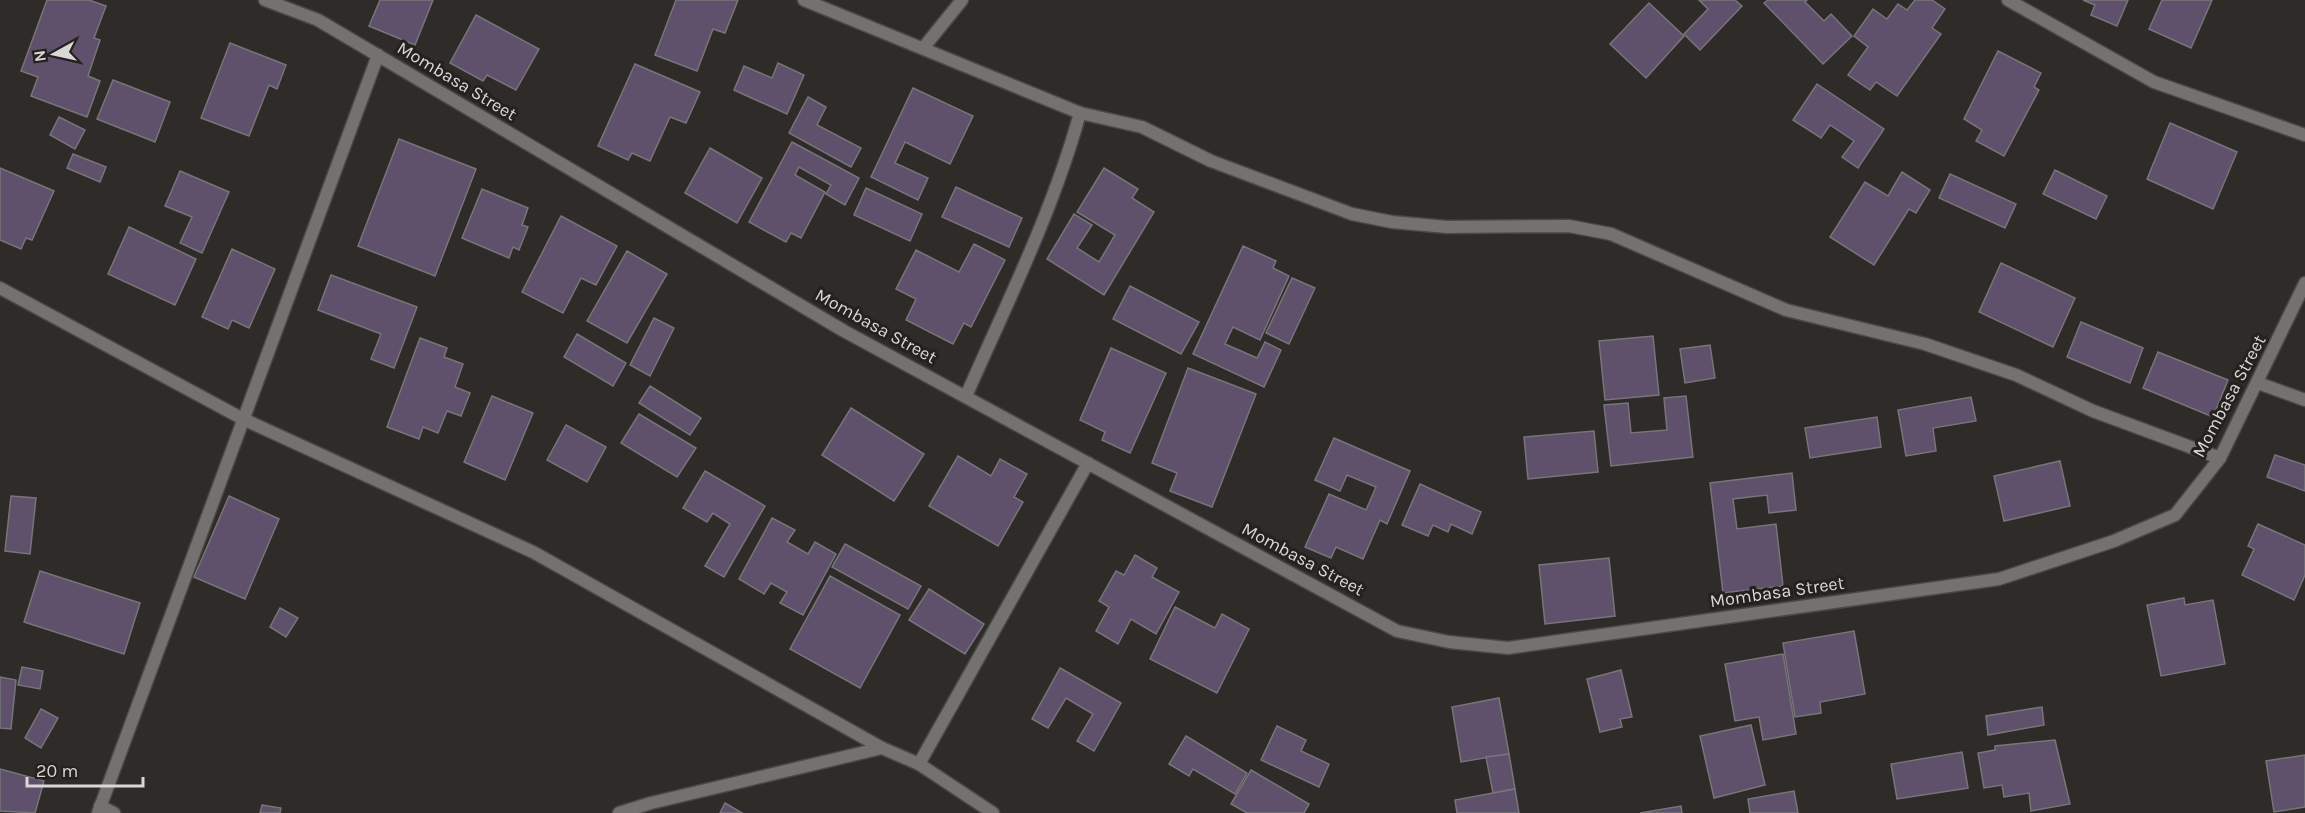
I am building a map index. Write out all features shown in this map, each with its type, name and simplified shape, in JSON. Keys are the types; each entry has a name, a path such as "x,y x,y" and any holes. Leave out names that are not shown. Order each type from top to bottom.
{"street":[{"name":"Mombasa Street","path":"265,0 318,20 844,332 1397,631 1449,642 1508,648 1999,579 2114,541 2175,515 2220,458 2305,283"},
{"path":"804,0 924,47 1080,113 1142,128 1211,161 1352,214 1392,222 1447,228 1569,226 1611,234 1786,310 1935,347 2016,375 2092,411 2220,458"},
{"path":"924,47 962,0"},
{"path":"2008,0 2154,82 2305,135"},
{"path":"114,813 99,810 378,55"},
{"path":"966,396 1048,210 1068,156 1080,113"},
{"path":"0,288 243,419 533,552 882,748 919,764 993,813"},
{"path":"2258,383 2305,400"},
{"path":"919,764 1088,463"},
{"path":"619,813 651,803 882,748"}],"building":[{"path":"47,0 89,0 106,6 94,38 100,40 88,76 100,81 87,117 31,96 38,77 21,71"},
{"path":"380,0 433,0 415,45 369,26"},
{"path":"676,0 738,0 725,33 713,29 697,71 655,55"},
{"path":"1699,0 1735,0 1742,6 1700,50 1684,34 1708,9"},
{"path":"1768,0 1807,0 1805,2 1824,21 1831,14 1852,36 1823,64 1764,3"},
{"path":"1915,0 1932,0 1945,9 1932,28 1941,34 1897,96 1876,82 1870,90 1848,75 1868,47 1854,36 1873,9 1887,19 1898,4 1907,10"},
{"path":"2083,0 2128,0 2117,26 2091,15 2095,5"},
{"path":"2162,0 2212,0 2191,48 2149,29"},
{"path":"1649,3 1684,36 1646,78 1610,44"},
{"path":"476,15 539,49 516,90 487,75 483,81 450,63"},
{"path":"230,43 286,65 277,89 269,85 249,136 201,118"},
{"path":"1998,51 2041,73 2034,87 2039,90 2004,156 1976,141 1982,130 1964,119"},
{"path":"778,63 804,75 787,114 734,90 744,66 772,78"},
{"path":"635,64 700,92 686,123 670,117 650,161 632,153 628,160 598,146"},
{"path":"113,80 170,102 155,142 97,119"},
{"path":"1817,84 1884,129 1858,168 1842,157 1854,141 1830,125 1821,138 1793,120"},
{"path":"913,88 973,116 950,164 905,142 895,163 928,178 918,200 871,177"},
{"path":"808,97 826,107 817,125 861,148 851,167 789,133"},
{"path":"59,117 85,130 75,149 50,135"},
{"path":"2170,123 2237,152 2213,209 2147,179"},
{"path":"399,139 476,169 435,276 358,246"},
{"path":"792,142 859,178 845,205 826,194 831,185 799,167 795,175 825,192 801,238 791,233 786,242 749,222"},
{"path":"710,148 762,178 737,223 685,193"},
{"path":"73,154 106,167 100,182 67,168"},
{"path":"0,168 54,191 32,240 26,238 21,249 0,240"},
{"path":"1104,168 1138,189 1132,198 1154,212 1104,295 1047,259 1074,214 1092,225 1077,248 1099,262 1115,235 1077,212"},
{"path":"2055,170 2107,196 2096,219 2043,194"},
{"path":"180,171 229,192 202,253 180,243 192,217 165,206"},
{"path":"1902,172 1930,190 1916,213 1909,209 1874,265 1830,237 1865,182 1888,196"},
{"path":"1950,174 2016,204 2005,228 1939,198"},
{"path":"956,187 1022,218 1009,247 942,217"},
{"path":"866,188 922,214 910,241 854,215"},
{"path":"482,189 528,208 522,225 528,227 519,250 513,247 509,258 462,238"},
{"path":"561,216 617,246 596,285 581,278 563,313 522,292"},
{"path":"129,227 196,259 175,305 108,274"},
{"path":"974,244 1005,260 971,327 964,323 953,344 906,320 916,299 896,289 916,250 959,272"},
{"path":"1243,246 1276,261 1273,268 1289,276 1260,340 1233,327 1225,344 1257,358 1265,342 1281,350 1264,387 1193,354"},
{"path":"232,249 275,269 249,328 232,320 228,329 202,317"},
{"path":"627,251 667,274 627,343 587,321"},
{"path":"2001,263 2075,298 2053,347 1979,312"},
{"path":"331,275 417,307 394,368 371,359 381,334 318,310"},
{"path":"1292,278 1315,288 1289,344 1266,333"},
{"path":"1130,286 1199,322 1181,354 1113,319"},
{"path":"654,318 674,328 650,376 630,365"},
{"path":"2081,322 2143,348 2130,383 2067,357"},
{"path":"577,334 626,363 613,386 564,357"},
{"path":"1653,336 1659,395 1605,400 1599,341"},
{"path":"420,338 447,348 444,357 463,364 455,387 470,393 461,416 447,411 438,433 423,427 419,439 387,427"},
{"path":"1710,345 1715,378 1685,383 1680,349"},
{"path":"1111,348 1166,373 1130,453 1102,440 1105,432 1080,420"},
{"path":"2158,352 2228,380 2213,417 2143,388"},
{"path":"1188,368 1256,394 1212,507 1170,491 1177,473 1152,463"},
{"path":"650,386 701,418 690,435 639,403"},
{"path":"492,396 533,413 505,480 464,462"},
{"path":"1686,396 1693,457 1611,466 1604,405 1628,403 1631,433 1667,430 1664,398"},
{"path":"1971,397 1976,421 1933,428 1936,451 1906,456 1898,410"},
{"path":"851,408 924,454 894,501 822,455"},
{"path":"639,414 696,448 677,477 621,443"},
{"path":"1877,417 1881,447 1810,458 1805,428"},
{"path":"566,425 606,447 587,482 547,460"},
{"path":"1594,431 1598,472 1528,479 1524,437"},
{"path":"1334,438 1410,471 1387,524 1380,520 1363,559 1336,547 1331,558 1305,547 1329,494 1366,510 1376,487 1347,475 1340,491 1315,480"},
{"path":"2275,455 2305,465 2305,491 2267,477"},
{"path":"958,456 991,476 1000,459 1027,474 1014,497 1023,502 998,546 929,506"},
{"path":"2060,461 2070,506 2004,521 1994,476"},
{"path":"705,471 765,506 724,577 705,566 730,524 713,513 707,522 683,508"},
{"path":"1792,473 1796,510 1769,513 1767,495 1733,499 1737,529 1776,524 1783,586 1723,593 1710,483"},
{"path":"1420,484 1481,512 1472,534 1451,524 1448,532 1433,525 1428,536 1402,525"},
{"path":"11,496 36,498 30,554 5,551"},
{"path":"229,496 279,519 245,599 194,577"},
{"path":"772,518 795,530 787,542 808,554 815,542 836,554 803,615 780,603 787,592 771,583 764,594 739,579"},
{"path":"2258,524 2305,545 2305,575 2294,600 2242,575 2254,549 2248,546"},
{"path":"845,544 921,586 908,609 832,567"},
{"path":"1135,555 1157,568 1152,577 1179,592 1156,634 1131,619 1118,644 1096,631 1109,607 1099,601 1116,571 1124,575"},
{"path":"1609,558 1615,616 1545,624 1539,565"},
{"path":"40,571 140,603 124,654 24,622"},
{"path":"830,576 900,615 860,688 790,649"},
{"path":"929,589 984,624 965,654 909,620"},
{"path":"2184,598 2185,605 2213,600 2225,664 2161,676 2147,605"},
{"path":"1175,607 1215,628 1222,614 1249,629 1217,693 1150,659"},
{"path":"280,608 298,618 286,637 270,627"},
{"path":"1854,631 1865,694 1820,702 1821,713 1795,717 1783,643"},
{"path":"1783,654 1796,734 1763,740 1759,717 1735,721 1725,664"},
{"path":"22,667 43,671 40,689 18,685"},
{"path":"1060,668 1121,703 1094,751 1077,741 1093,714 1066,698 1048,728 1032,719"},
{"path":"1621,670 1632,717 1620,719 1622,727 1600,732 1587,679"},
{"path":"0,677 16,680 11,729 0,728"},
{"path":"1499,698 1509,754 1461,762 1452,707"},
{"path":"2042,707 2044,725 1988,735 1986,716"},
{"path":"41,709 58,718 41,748 25,738"},
{"path":"1751,725 1765,785 1714,798 1700,736"},
{"path":"1277,726 1306,740 1301,751 1329,764 1319,787 1261,760"},
{"path":"1186,736 1247,773 1235,794 1193,769 1189,776 1169,764"},
{"path":"2055,740 2070,804 2031,811 2029,793 2004,797 2002,785 1984,788 1978,753 1995,750 1995,746"},
{"path":"1962,752 1968,788 1897,799 1891,764"},
{"path":"1509,754 1515,789 1493,793 1486,757"},
{"path":"2305,755 2305,807 2274,812 2266,761"},
{"path":"0,769 44,781 35,813 0,811"},
{"path":"1251,770 1309,804 1304,813 1247,813 1231,804"},
{"path":"1515,789 1519,813 1457,813 1455,800"},
{"path":"1794,791 1798,813 1750,813 1748,799"},
{"path":"725,803 742,813 720,813"},
{"path":"262,805 281,808 280,813 260,813"},
{"path":"1681,806 1682,813 1640,813"}]}
